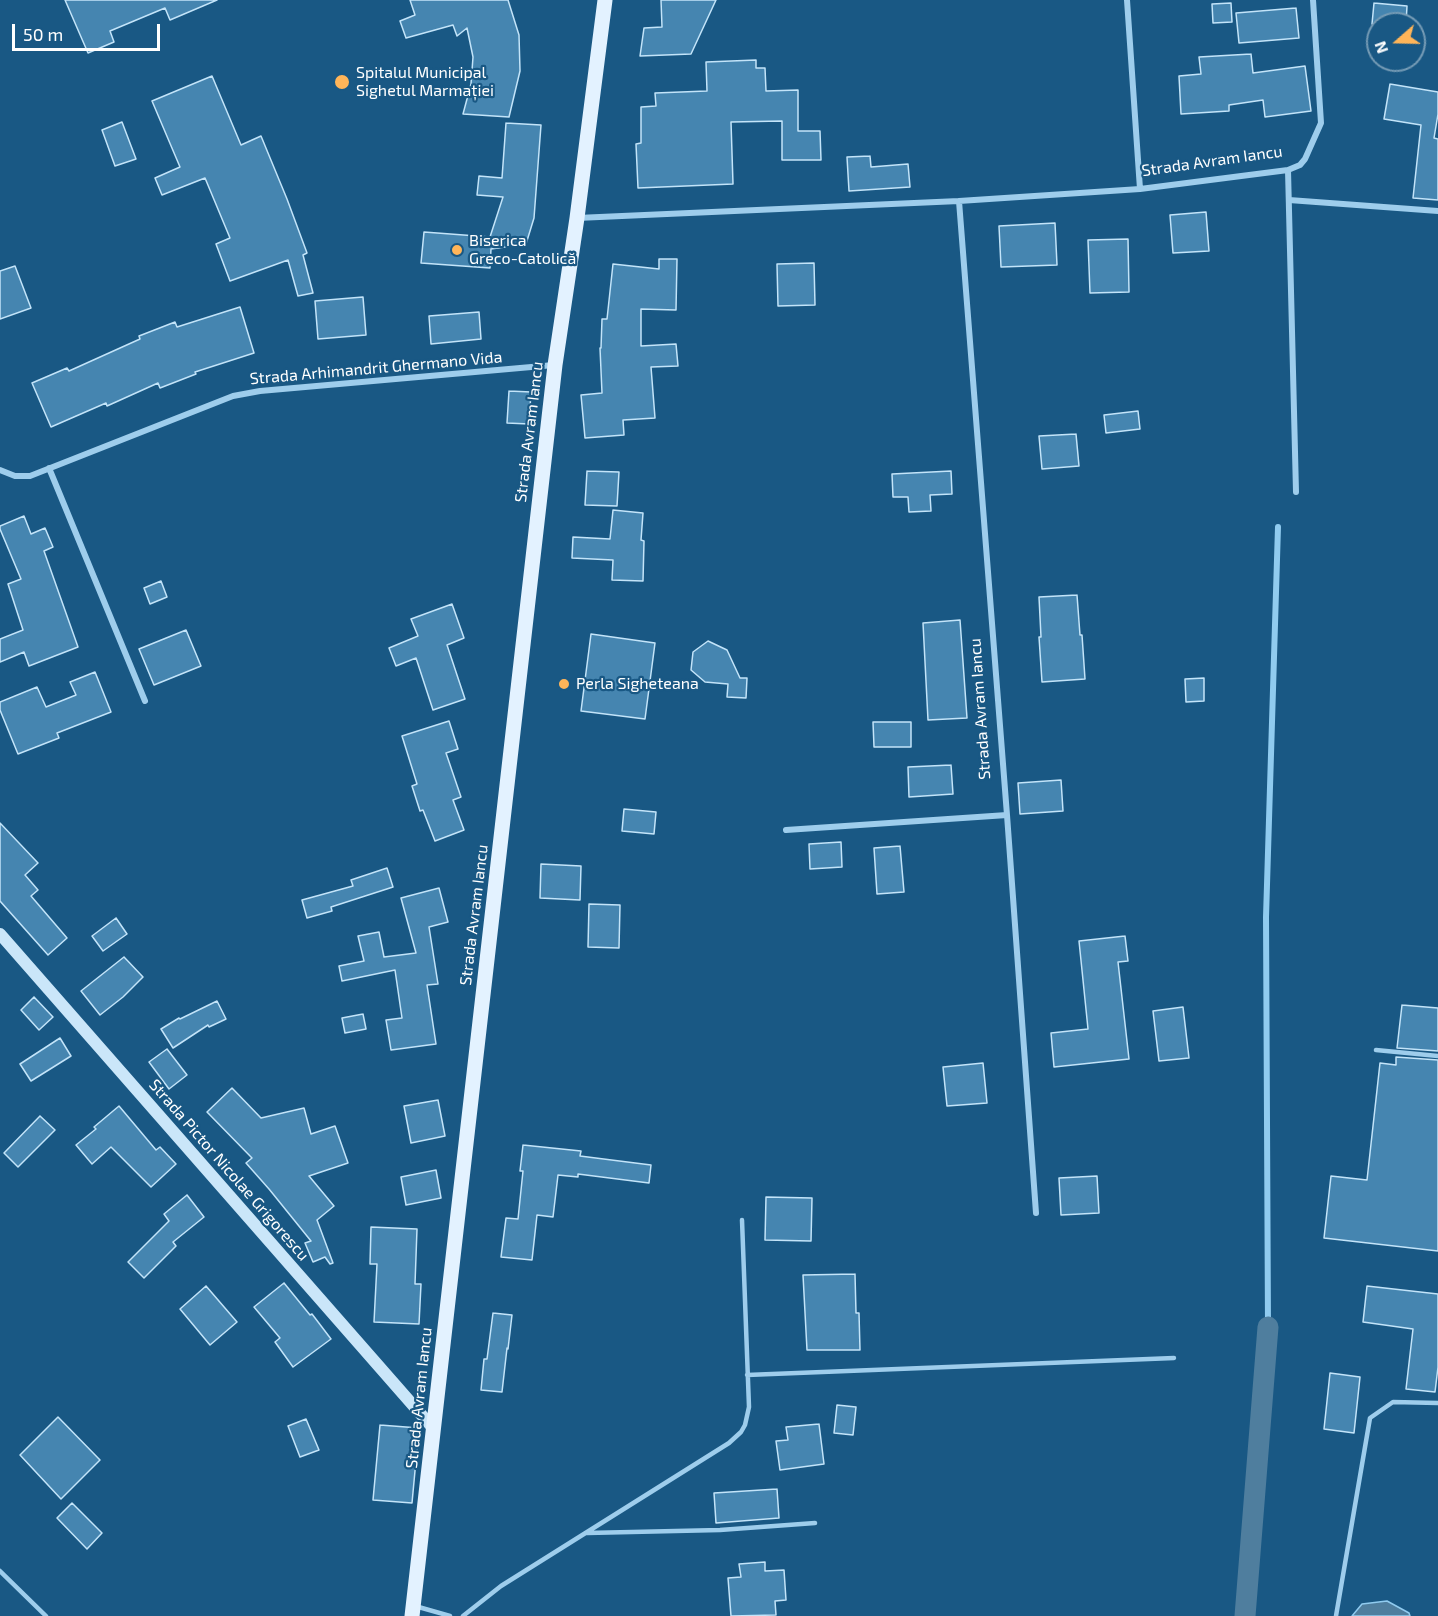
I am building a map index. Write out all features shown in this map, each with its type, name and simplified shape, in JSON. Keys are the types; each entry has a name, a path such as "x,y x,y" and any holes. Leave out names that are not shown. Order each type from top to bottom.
{"main road":[{"name":"Strada Avram Iancu","path":"413,1611 555,365 577,218 605,0"},
{"name":"Strada Pictor Nicolae Grigorescu","path":"0,934 433,1428"}],"street":[{"path":"1127,0 1140,189"},
{"name":"Strada Avram Iancu","path":"577,218 959,201 1140,189 1288,170 1300,165 1305,159 1320,123 1313,0"},
{"path":"1288,170 1296,492"},
{"path":"1289,200 1438,211"},
{"name":"Strada Avram Iancu","path":"959,201 1036,1213"},
{"name":"Strada Arhimandrit Ghermano Vida","path":"0,470 15,476 30,476 233,396 260,391 555,365"},
{"path":"49,468 146,701"},
{"path":"786,830 1007,815"}],"lane":[{"path":"1376,1050 1438,1056"},
{"path":"463,1616 501,1586 720,1449 745,1425 749,1407 742,1220"},
{"path":"747,1375 1174,1358"},
{"path":"1336,1616 1370,1418 1393,1402 1438,1403"},
{"path":"584,1533 720,1530 815,1523"},
{"path":"0,1571 46,1616"},
{"path":"413,1611 450,1616"}],"water":[{"path":"1387,1601 1409,1613 1410,1616 1352,1616 1362,1604"}],"building":[{"path":"65,0 217,0 170,20 165,8 110,31 114,42 88,53"},
{"path":"410,0 508,0 519,35 520,71 509,117 463,114 471,84 473,57 467,28 457,36 453,25 406,38 400,21 415,15"},
{"path":"661,0 716,0 691,54 640,56 644,28 662,27"},
{"path":"1231,3 1232,22 1213,23 1212,4"},
{"path":"1374,3 1407,6 1407,12 1373,12"},
{"path":"1296,8 1299,38 1239,43 1236,13"},
{"path":"1251,54 1253,73 1305,66 1311,111 1265,117 1263,100 1229,105 1229,111 1181,114 1179,76 1201,74 1199,57"},
{"path":"756,60 756,68 765,68 766,91 798,90 798,131 820,131 821,160 782,160 782,121 731,122 733,184 638,188 636,144 641,143 641,107 656,106 655,93 707,91 706,62"},
{"path":"212,76 241,145 261,136 307,253 303,255 313,293 298,296 288,260 230,281 216,244 230,238 205,178 162,195 155,178 180,167 152,101"},
{"path":"1390,84 1438,92 1438,114 1434,138 1438,139 1438,200 1413,198 1421,125 1384,119"},
{"path":"122,122 136,159 115,166 102,130"},
{"path":"506,123 541,125 534,218 526,244 491,249 490,268 421,263 424,232 490,237 503,197 477,195 479,176 502,178"},
{"path":"870,156 871,167 908,164 910,187 849,191 847,157"},
{"path":"1206,212 1209,251 1173,253 1170,215"},
{"path":"1055,223 1057,265 1001,267 999,226"},
{"path":"1128,239 1129,292 1090,293 1088,240"},
{"path":"659,259 677,259 676,310 641,309 641,346 676,344 678,366 651,367 655,418 623,420 624,435 585,438 581,395 602,393 600,348 602,319 607,319 613,264 659,269"},
{"path":"814,263 815,305 778,306 777,264"},
{"path":"15,266 31,308 0,319 0,271"},
{"path":"363,297 366,335 318,339 315,301"},
{"path":"240,307 254,353 195,372 196,374 160,388 158,383 107,406 106,403 51,427 32,383 67,368 69,371 140,339 139,336 175,322 177,327"},
{"path":"479,312 481,339 431,344 429,316"},
{"path":"509,391 531,392 529,424 507,423"},
{"path":"1138,411 1140,429 1106,433 1104,415"},
{"path":"1076,434 1079,466 1042,469 1039,436"},
{"path":"587,471 619,472 617,506 585,505"},
{"path":"951,471 952,494 930,495 931,511 909,512 908,497 893,497 892,474"},
{"path":"613,510 643,513 641,540 644,541 643,581 612,580 613,560 572,558 573,537 610,539"},
{"path":"24,516 31,534 45,528 53,547 44,551 78,647 29,666 24,652 0,662 0,639 23,630 8,584 21,579 0,526"},
{"path":"161,581 167,597 150,604 144,588"},
{"path":"1077,595 1085,679 1042,682 1039,597"},
{"path":"452,604 464,638 447,645 465,699 433,710 416,658 396,666 389,648 418,636 411,619"},
{"path":"960,620 967,718 928,720 923,623"},
{"path":"186,630 201,666 154,685 139,649"},
{"path":"591,634 655,643 645,719 581,711"},
{"path":"708,641 727,650 740,678 747,678 746,698 727,697 728,684 705,682 691,670 693,652"},
{"path":"95,672 111,712 57,733 59,738 18,754 0,710 0,702 37,687 46,707 76,695 70,682"},
{"path":"1204,678 1204,701 1186,702 1185,679"},
{"path":"449,721 458,749 446,753 461,797 453,800 464,830 435,841 423,810 420,811 412,786 417,784 402,736"},
{"path":"873,722 911,722 911,747 874,747"},
{"path":"951,765 953,794 909,797 908,767"},
{"path":"1061,780 1063,811 1020,814 1018,783"},
{"path":"624,809 656,812 654,834 622,831"},
{"path":"0,823 38,863 25,875 38,890 31,896 67,938 48,955 0,901"},
{"path":"841,842 842,867 810,869 809,844"},
{"path":"900,846 904,892 877,894 874,848"},
{"path":"541,864 581,866 580,900 540,898"},
{"path":"387,868 393,887 331,907 332,911 307,918 302,900 353,886 351,880"},
{"path":"439,888 448,922 429,927 438,984 427,985 436,1044 391,1050 386,1020 402,1018 395,970 342,981 339,966 364,961 358,936 379,932 384,957 416,953 401,898"},
{"path":"589,904 620,905 619,948 588,947"},
{"path":"116,918 127,934 103,951 92,936"},
{"path":"1125,936 1128,961 1118,962 1129,1059 1054,1067 1051,1033 1088,1029 1079,941"},
{"path":"124,957 143,977 100,1015 81,991"},
{"path":"34,997 53,1017 39,1030 21,1010"},
{"path":"217,1001 226,1019 209,1027 208,1025 173,1048 161,1029"},
{"path":"1402,1005 1438,1008 1438,1051 1397,1048"},
{"path":"1183,1007 1189,1058 1159,1061 1153,1011"},
{"path":"363,1014 366,1029 345,1033 342,1018"},
{"path":"60,1038 71,1056 31,1081 20,1064"},
{"path":"167,1049 187,1075 169,1089 149,1062"},
{"path":"1396,1057 1438,1060 1438,1251 1324,1238 1331,1176 1367,1180 1380,1063 1396,1065"},
{"path":"983,1063 987,1103 947,1106 943,1067"},
{"path":"232,1088 261,1118 304,1108 311,1134 335,1126 348,1163 309,1176 334,1206 317,1220 333,1263 330,1264 325,1257 313,1262 305,1243 311,1241 246,1163 252,1158 207,1112"},
{"path":"438,1100 445,1136 411,1143 404,1106"},
{"path":"119,1106 156,1150 160,1147 176,1164 151,1187 111,1147 92,1164 76,1145"},
{"path":"40,1116 55,1130 18,1167 4,1153"},
{"path":"523,1145 581,1151 580,1156 651,1165 649,1183 578,1174 578,1177 558,1175 553,1217 537,1215 532,1260 501,1257 506,1218 518,1219"},
{"path":"436,1170 441,1198 406,1205 401,1177"},
{"path":"1097,1176 1099,1213 1061,1215 1059,1178"},
{"path":"187,1195 204,1217 173,1242 176,1246 144,1278 128,1262 169,1221 164,1214"},
{"path":"766,1197 812,1198 811,1241 765,1240"},
{"path":"371,1227 417,1229 415,1284 421,1284 419,1324 374,1322 377,1264 370,1264"},
{"path":"855,1274 860,1350 807,1350 803,1275"},
{"path":"284,1283 331,1339 293,1367 275,1342 280,1338 254,1307"},
{"path":"206,1286 237,1322 210,1345 180,1309"},
{"path":"1367,1286 1438,1294 1438,1367 1435,1392 1406,1389 1413,1329 1363,1322"},
{"path":"493,1313 512,1315 502,1392 481,1390 484,1359 487,1359"},
{"path":"1330,1373 1360,1377 1354,1433 1324,1429"},
{"path":"837,1405 856,1407 853,1435 834,1433"},
{"path":"58,1417 100,1460 61,1499 20,1455"},
{"path":"306,1419 319,1450 300,1457 288,1426"},
{"path":"819,1424 824,1464 780,1470 776,1441 788,1440 786,1427"},
{"path":"380,1425 419,1428 412,1503 373,1500"},
{"path":"777,1489 779,1518 716,1523 714,1493"},
{"path":"72,1503 102,1533 87,1549 57,1518"},
{"path":"765,1562 765,1571 784,1570 786,1600 775,1601 776,1615 731,1616 728,1578 741,1577 739,1564"}],"waterway":[{"path":"1268,1327 1266,917 1278,527"},
{"path":"1245,1616 1268,1327"}],"place":[{"name":"Spitalul Municipal Sighetul Marmației","path":"342,82"},
{"name":"Biserica Greco-Catolică","path":"457,250"},
{"name":"Perla Sigheteana","path":"564,684"}]}
